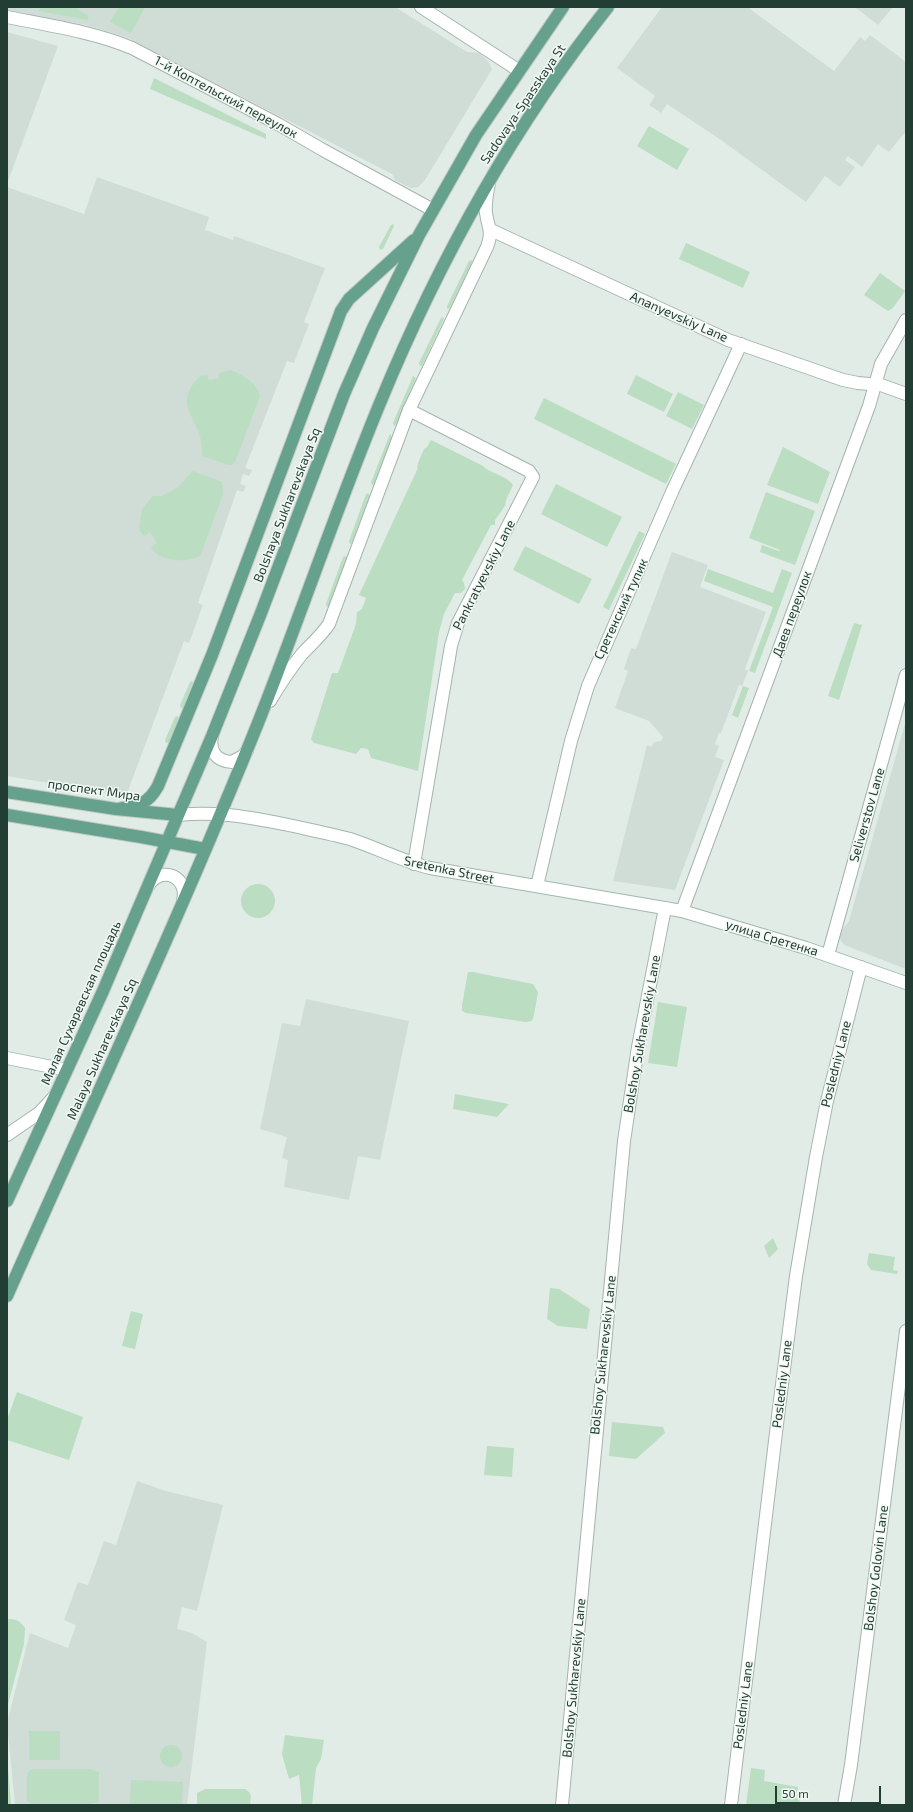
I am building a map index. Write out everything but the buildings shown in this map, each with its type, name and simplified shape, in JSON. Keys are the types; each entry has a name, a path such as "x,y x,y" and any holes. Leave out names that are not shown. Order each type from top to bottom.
{"main road":[{"name":"Sadovaya-Spasskaya St","path":"433,210 476,135 518,70 563,7"},
{"name":"Sadovaya-Spasskaya St","path":"261,715 380,401 429,294 467,220 511,144 548,89 608,7"},
{"name":"Bolshaya Sukharevskaya Sq","path":"178,815 212,736 261,613 344,394 386,300 433,210"},
{"path":"116,809 145,803 150,799 158,786 212,656 341,311 349,299 419,235"},
{"path":"220,813 261,715"},
{"name":"проспект Мира","path":"7,792 116,809 178,815"},
{"name":"Malaya Sukharevskaya Sq","path":"7,1296 220,813"},
{"path":"7,815 205,849"},
{"name":"Малая Сухаревская площадь","path":"7,1201 67,1070 178,815"}],"street":[{"path":"421,7 518,70"},
{"name":"1-й Коптельский переулок","path":"7,18 111,40 132,48 272,120 433,210"},
{"path":"261,715 288,671 303,652 321,635 329,624 409,410 487,248 491,230 486,213 486,197 490,180"},
{"name":"Ananyevskiy Lane","path":"491,230 636,298 740,344 843,380 888,387 906,394"},
{"name":"Даев переулок","path":"682,911 867,411 881,364 906,320"},
{"name":"Сретенский тупик","path":"537,886 573,733 588,686 672,492 740,344"},
{"name":"Pankratyevskiy Lane","path":"409,410 529,471 533,477 458,623 451,646 414,864"},
{"name":"Seliverstov Lane","path":"828,955 906,675"},
{"path":"212,736 212,749 219,759 232,762 243,756 247,751"},
{"name":"Sretenka Street","path":"178,815 202,812 220,813 305,829 350,840 414,864 537,886"},
{"path":"148,886 157,876 170,875 180,882 184,895 182,901"},
{"name":"улица Сретенка","path":"537,886 682,911 746,929 906,982"},
{"name":"Bolshoy Sukharevskiy Lane","path":"562,1805 624,1141 638,1047 666,908"},
{"name":"Posledniy Lane","path":"731,1805 796,1276 823,1116 861,967"},
{"path":"7,1058 67,1070"},
{"path":"7,1135 39,1113 55,1096"},
{"name":"Bolshoy Golovin Lane","path":"844,1805 852,1758 906,1331"}],"shaded area":[{"path":"7,7 395,7 467,52 479,53 489,62 492,69 425,180 418,187 411,188 396,181 392,174 126,37 86,25 7,10"},
{"path":"662,7 750,7 750,9 834,71 860,37 865,41 870,35 906,62 906,131 889,152 878,144 862,167 848,156 845,160 855,167 840,187 825,176 806,202 721,140 667,104 661,113 649,105 655,96 617,68"},
{"path":"855,7 893,7 878,25"},
{"path":"7,32 58,46 7,184"},
{"path":"97,177 209,217 205,230 233,240 234,236 325,268 304,322 309,324 294,363 287,361 245,468 252,470 249,476 243,474 240,484 246,486 243,492 237,490 198,603 203,605 189,643 184,641 126,796 7,776 7,187 84,214"},
{"path":"672,552 708,565 700,587 766,612 745,669 748,671 742,686 739,685 721,733 719,733 715,744 719,746 715,757 724,760 675,890 613,881 647,745 651,747 654,742 661,741 663,737 649,721 615,708 628,671 624,669 631,648 636,649"},
{"path":"906,720 906,969 844,945 839,938 841,931 849,921"},
{"path":"306,999 409,1021 380,1160 358,1156 349,1200 284,1187 288,1160 282,1158 287,1137 260,1129 282,1023 300,1026"},
{"path":"137,1481 166,1491 223,1505 197,1611 182,1607 177,1629 192,1633 207,1642 187,1805 15,1805 7,1723 30,1633 68,1648 76,1625 64,1620 78,1582 88,1585 104,1541 116,1545"}],"green space":[{"path":"41,7 73,7 89,16 87,20 39,11"},
{"path":"119,7 145,7 131,33 110,22"},
{"path":"154,78 266,134 266,139 150,89"},
{"path":"649,126 689,149 677,170 637,146"},
{"path":"393,224 394,226 383,249 380,250 379,247"},
{"path":"686,243 750,272 743,288 679,259"},
{"path":"472,260 472,263 450,308 447,309 447,306 469,261"},
{"path":"880,273 905,291 893,308 888,311 864,295"},
{"path":"443,317 444,319 422,366 420,366 419,363 441,318"},
{"path":"231,370 252,383 256,387 260,396 235,462 232,465 228,465 202,456 202,443 190,414 187,397 191,387 200,376 207,375 209,380 219,378 219,373"},
{"path":"636,375 673,394 664,412 627,394"},
{"path":"413,376 416,378 396,425 394,426 393,423"},
{"path":"678,392 704,405 692,429 666,416"},
{"path":"544,398 676,464 666,484 534,419"},
{"path":"390,434 392,437 375,484 372,485 371,482"},
{"path":"431,440 507,479 513,485 506,500 505,506 495,520 495,525 491,525 462,580 465,589 461,593 455,593 444,614 439,632 418,771 371,758 368,749 361,748 356,754 314,743 311,739 332,673 338,673 356,624 357,612 362,609 366,598 359,595 417,470 418,463 424,449"},
{"path":"783,447 830,472 818,504 767,485"},
{"path":"193,471 222,482 223,494 200,556 187,560 167,559 155,553 151,548 157,543 150,532 144,536 139,530 142,509 153,496 162,496 178,487"},
{"path":"556,484 622,517 607,547 541,514"},
{"path":"766,492 815,511 795,565 760,552 762,545 779,551 780,550 749,538"},
{"path":"368,493 370,496 352,543 350,544 349,541 366,494"},
{"path":"639,531 645,534 609,610 603,607"},
{"path":"525,546 592,579 579,604 513,570"},
{"path":"346,556 347,559 330,606 327,607 326,604 343,557"},
{"path":"708,569 773,593 782,569 792,573 755,673 749,671 773,607 704,581"},
{"path":"854,623 862,625 839,700 828,696"},
{"path":"192,681 193,683 183,708 181,708 180,705 190,682"},
{"path":"743,686 749,688 738,718 732,715"},
{"path":"178,716 179,719 169,742 166,743 165,740 175,717"},
{"path":"255,884 261,884 265,885 272,891 275,901 274,908 268,915 261,918 255,918 251,917 244,911 241,904 241,898 242,894 248,887"},
{"path":"468,972 533,984 538,992 532,1021 526,1022 466,1013 462,1011"},
{"path":"658,1002 687,1007 677,1067 648,1063"},
{"path":"455,1094 509,1104 497,1117 453,1109"},
{"path":"773,1238 778,1249 769,1258 764,1246"},
{"path":"869,1253 895,1257 893,1270 898,1271 897,1274 871,1270 867,1264"},
{"path":"550,1288 559,1289 590,1309 587,1329 558,1326 547,1319"},
{"path":"131,1311 143,1314 135,1349 122,1346"},
{"path":"17,1392 83,1417 69,1460 7,1440 7,1420"},
{"path":"612,1422 663,1427 665,1433 636,1459 609,1456"},
{"path":"487,1446 514,1448 512,1477 484,1475"},
{"path":"8,1619 18,1621 25,1628 24,1644 7,1708"},
{"path":"29,1731 60,1731 60,1760 29,1760"},
{"path":"285,1735 324,1740 321,1759 316,1768 312,1805 302,1805 299,1775 289,1779 282,1754"},
{"path":"171,1745 179,1748 182,1756 179,1764 171,1767 163,1764 160,1756 163,1748"},
{"path":"7,1756 11,1802 11,1805 7,1805"},
{"path":"751,1768 765,1770 764,1781 798,1787 796,1798 800,1799 799,1805 746,1805"},
{"path":"32,1769 90,1769 99,1772 99,1802 90,1804 32,1804 27,1801 27,1774"},
{"path":"131,1780 183,1782 182,1805 130,1805"},
{"path":"205,1789 245,1789 251,1796 250,1805 197,1805 197,1793"}]}
